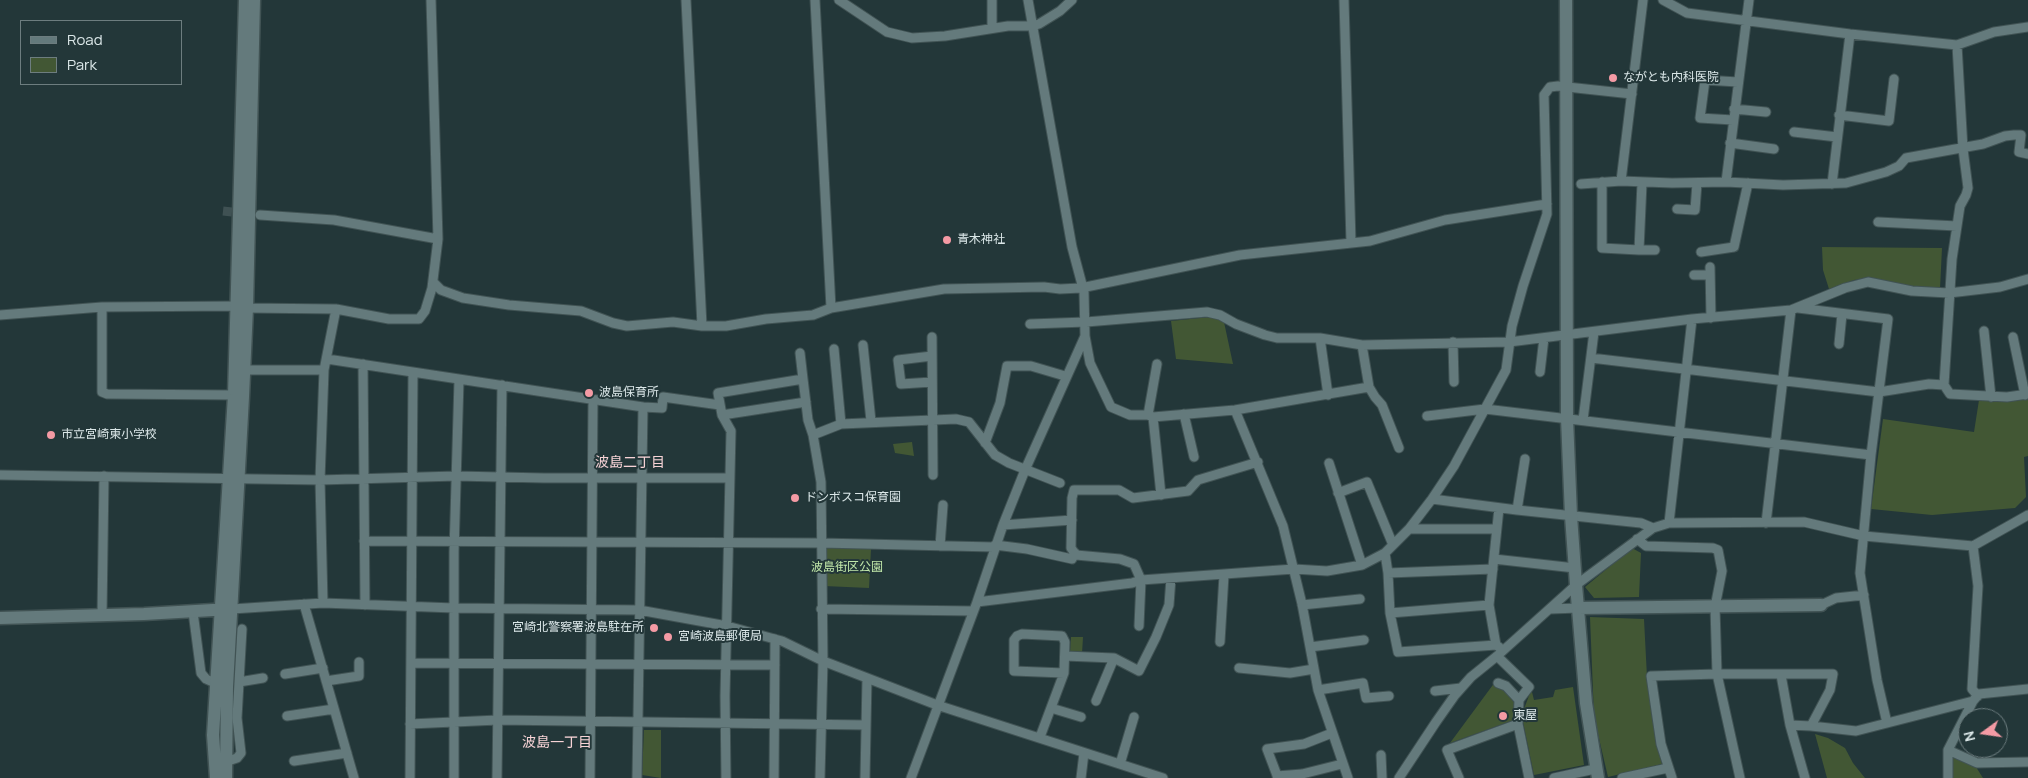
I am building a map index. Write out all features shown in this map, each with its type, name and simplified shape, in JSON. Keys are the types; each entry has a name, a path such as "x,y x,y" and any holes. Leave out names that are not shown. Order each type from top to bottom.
{"street":[{"path":"233,477 244,370 241,307 245,0"},
{"path":"226,778 227,609 233,477 234,395 241,307 254,0"},
{"path":"0,315 102,307 241,307 336,310 389,319 419,319 425,311 433,282 438,239 431,0"},
{"path":"686,0 702,326"},
{"path":"815,0 831,308"},
{"path":"839,0 886,32 912,38 945,36 1008,26 1032,26 1039,24 1060,11 1072,0"},
{"path":"992,0 992,28"},
{"path":"1028,0 1081,288 1084,292 1085,336 1090,363 1111,407 1130,415 1151,416 1236,410 1368,387"},
{"path":"1344,0 1351,242"},
{"path":"1554,778 1597,774 1586,703 1576,585 1567,418 1566,0"},
{"path":"1621,181 1643,0"},
{"path":"1663,0 1687,13 1850,34 1957,44 1994,32 2028,27"},
{"path":"1726,182 1749,0"},
{"path":"1832,184 1850,34"},
{"path":"1957,44 1963,148 1968,188 1960,206 1949,293 1944,385 1950,394 2007,398 2027,394 2013,336"},
{"path":"1839,115 1889,121 1894,79"},
{"path":"1733,120 1700,118 1702,99 1705,80 1738,82"},
{"path":"977,602 1132,583 1141,580 1294,569 1327,571 1362,565 1385,553 1409,530 1432,500 1454,466 1506,370 1508,342 1522,286 1547,214 1544,95 1550,87 1566,86 1632,94"},
{"path":"1734,109 1766,112"},
{"path":"1794,132 1837,137"},
{"path":"1581,184 1621,181 1726,182 1783,185 1846,184 1886,172 1899,166 1906,158 1983,144 2005,136 2021,135 2019,152 2028,154"},
{"path":"1730,143 1774,149"},
{"path":"1602,182 1602,248 1655,250"},
{"path":"1639,250 1642,182"},
{"path":"1677,210 1695,210 1697,183"},
{"path":"1701,252 1734,247 1748,183"},
{"path":"433,282 441,290 463,298 509,306 581,311 627,326 673,322 702,326 726,326 766,319 813,315 831,308 902,295 958,288 1044,287 1060,290 1081,288 1240,255 1370,241 1445,220 1547,204"},
{"path":"260,214 334,220 438,239"},
{"path":"1878,222 1957,226"},
{"path":"1694,275 1710,271 1711,318"},
{"path":"1794,309 1845,288 1868,282 1912,291 1949,293 2000,287 2028,279"},
{"path":"102,307 102,392 107,394 234,395"},
{"path":"1766,523 1783,381 1794,309"},
{"path":"1030,324 1086,322 1207,312 1220,315 1265,335 1277,338 1320,338 1362,344 1508,342 1692,319 1794,309 1888,319 1871,455 1860,573 1876,674 1888,723"},
{"path":"322,603 320,480 324,370 336,310"},
{"path":"1839,344 1842,314"},
{"path":"1669,523 1692,319"},
{"path":"1984,331 1991,397"},
{"path":"1583,420 1594,332"},
{"path":"911,778 974,611 994,546 1065,376 1085,336"},
{"path":"932,337 933,475"},
{"path":"1320,338 1328,394"},
{"path":"1540,372 1544,338"},
{"path":"1453,342 1454,382"},
{"path":"1362,344 1368,387 1382,405 1399,448"},
{"path":"863,345 871,421"},
{"path":"834,349 841,424"},
{"path":"800,354 808,420 813,435 821,482 823,661 820,778"},
{"path":"932,356 898,360 901,384 932,382"},
{"path":"1591,358 1879,392 1929,384 1944,385"},
{"path":"327,359 643,407 662,408 663,397 720,405"},
{"path":"363,364 365,605"},
{"path":"1157,364 1151,416 1160,494"},
{"path":"985,443 1000,403 1007,366 1031,366 1065,376"},
{"path":"244,370 324,370"},
{"path":"410,778 413,372"},
{"path":"726,778 725,724 731,431 722,415 718,392 803,379"},
{"path":"454,778 454,541 459,380"},
{"path":"497,778 502,385"},
{"path":"590,778 593,400"},
{"path":"722,415 806,402"},
{"path":"638,778 643,407"},
{"path":"1427,416 1485,409 1871,455"},
{"path":"1236,410 1283,526 1302,606 1318,690 1348,778"},
{"path":"1184,414 1194,458"},
{"path":"813,435 841,424 871,421 956,419 969,422 995,454 1009,463 1060,483"},
{"path":"1517,510 1524,459"},
{"path":"1139,626 1141,580 1134,564 1120,559 1076,555 1071,548 1074,490 1120,490 1133,498 1188,491 1198,480 1258,462"},
{"path":"1329,463 1362,565"},
{"path":"0,475 233,477 320,480 412,476 730,478"},
{"path":"102,615 104,476"},
{"path":"1338,493 1367,482 1393,545"},
{"path":"1432,500 1641,523 1653,528"},
{"path":"940,546 944,505"},
{"path":"1499,508 1489,606 1499,650 1529,687 1519,700 1518,724 1529,778"},
{"path":"1402,776 1436,722 1471,677 1499,650 1551,609 1576,585 1653,528 1669,523 1804,522 1864,536 1973,546 2028,515"},
{"path":"1003,525 1072,520"},
{"path":"1409,530 1496,529"},
{"path":"1638,540 1646,546 1714,548 1718,550 1722,571 1715,607 1717,674 1740,778"},
{"path":"364,541 994,546 1027,549 1072,559 1075,553"},
{"path":"1973,546 1978,595 1972,689 1976,699"},
{"path":"1385,553 1390,613 1398,652 1499,650"},
{"path":"1494,559 1575,568"},
{"path":"1388,573 1493,569"},
{"path":"1220,642 1224,574"},
{"path":"1065,656 1114,658 1139,671 1169,605 1171,578"},
{"path":"1551,609 1821,605 1836,598 1864,595"},
{"path":"1302,606 1360,599"},
{"path":"0,618 193,612 322,603 498,609 639,610 727,626 775,639 823,661 937,705 1163,778"},
{"path":"304,604 354,778"},
{"path":"1390,613 1489,606"},
{"path":"216,778 213,735 217,684 227,609"},
{"path":"821,609 974,611"},
{"path":"193,612 201,673 206,679 217,684"},
{"path":"225,762 237,758 241,753 237,718 242,630"},
{"path":"1040,737 1064,672 1065,642 1062,636 1022,634 1014,640 1014,671 1064,672"},
{"path":"774,778 775,639"},
{"path":"1310,646 1364,640"},
{"path":"1096,700 1114,658"},
{"path":"326,681 359,676 359,662"},
{"path":"411,664 775,665"},
{"path":"285,674 323,668"},
{"path":"1239,668 1290,673 1314,669"},
{"path":"1780,674 1790,725 1805,778"},
{"path":"1672,778 1661,744 1651,676 1833,674 1830,690 1811,726"},
{"path":"239,682 263,678"},
{"path":"865,778 867,678"},
{"path":"1318,690 1363,683 1366,698 1389,696"},
{"path":"1498,683 1506,686 1519,700"},
{"path":"1435,691 1461,688"},
{"path":"1948,778 1948,750 1979,694 2028,689"},
{"path":"1790,725 1856,731 1976,699"},
{"path":"1051,708 1081,717"},
{"path":"287,716 334,709"},
{"path":"1120,764 1134,717"},
{"path":"410,724 498,720 866,725"},
{"path":"1459,778 1447,750 1518,724"},
{"path":"1332,733 1304,744 1267,749 1277,777 1302,774 1342,764"},
{"path":"1948,750 1977,763 2028,762"},
{"path":"294,760 347,753"},
{"path":"1081,778 1084,753"},
{"path":"1382,755 1382,778"},
{"path":"1622,778 1668,768"}],"green space":[{"path":"1822,247 1942,248 1940,289 1914,287 1869,278 1854,280 1829,289 1823,270"},
{"path":"1219,316 1224,322 1233,364 1176,359 1171,321"},
{"path":"2028,397 2028,456 2024,457 2026,497 2015,508 1932,515 1871,509 1883,419 1974,432 1979,400 2015,400"},
{"path":"912,442 914,456 895,453 893,444"},
{"name":"波島街区公園","path":"825,547 871,549 869,588 824,586"},
{"path":"1632,548 1641,553 1639,597 1594,598 1585,587"},
{"path":"1590,617 1644,619 1647,677 1662,764 1608,777 1594,717"},
{"path":"1071,637 1083,637 1082,654 1070,653"},
{"path":"1495,682 1514,701 1514,720 1450,743"},
{"path":"1573,687 1584,765 1534,775 1523,722 1524,709 1530,693 1532,692 1534,700 1553,697 1555,690"},
{"path":"644,730 661,730 661,778 642,775"},
{"path":"1815,734 1828,738 1845,748 1853,763 1865,778 1827,778"},
{"path":"1952,757 1976,767 1983,778 1952,778"}],"tunnel":[{"path":"223,211 260,215"}],"place":[{"name":"ながとも内科医院","path":"1613,78"},
{"name":"青木神社","path":"947,240"},
{"name":"波島保育所","path":"589,393"},
{"name":"市立宮崎東小学校","path":"51,435"},
{"name":"ドンボスコ保育園","path":"795,498"},
{"name":"宮崎北警察署波島駐在所","path":"654,628"},
{"name":"宮崎波島郵便局","path":"668,637"},
{"name":"東屋","path":"1503,716"}],"district":[{"name":"波島二丁目","path":"630,463"},
{"name":"波島一丁目","path":"557,743"}]}
